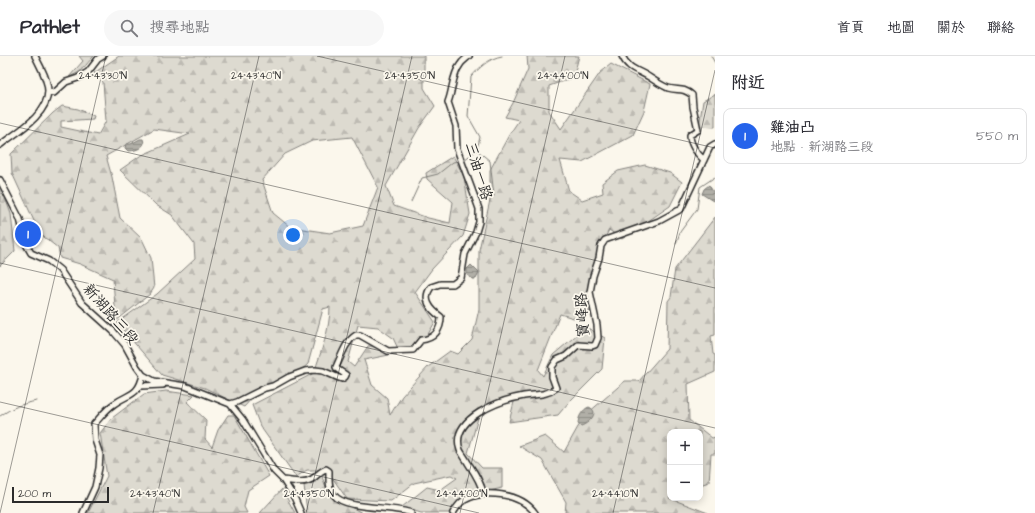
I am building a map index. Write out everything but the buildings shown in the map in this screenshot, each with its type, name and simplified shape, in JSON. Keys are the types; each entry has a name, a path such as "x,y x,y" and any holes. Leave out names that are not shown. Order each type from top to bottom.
{"street":[{"path":"0,144 34,119 43,106 48,92 40,66 35,56"},
{"path":"48,92 54,93 66,82 78,78 88,72 98,59 103,56"},
{"name":"三油一路","path":"230,404 305,371 323,371 342,379 346,376 336,367 346,346 356,335 360,335 391,352 413,350 421,340 428,340 436,334 441,322 441,317 428,305 428,293 431,287 440,284 453,284 461,278 465,254 476,232 479,222 478,209 474,195 457,149 456,126 448,102 452,94 453,85 459,66 469,56"},
{"path":"622,56 632,68 658,83 670,88 685,90 692,94 698,130 690,135 690,139 693,146 704,160"},
{"name":"寶峰路","path":"483,493 481,486 460,449 462,430 466,422 483,410 505,401 524,396 547,394 551,392 556,388 552,377 552,367 557,360 566,356 578,345 595,345 598,338 597,324 590,292 601,246 605,240 659,221 681,209 710,147 715,144"},
{"name":"新湖路三段","path":"0,180 20,219 31,253 49,261 60,270 82,304 113,331 125,345 143,375"},
{"path":"83,513 95,487 99,468 100,455 94,424 113,404 132,395 141,386 143,375 154,381 189,387 230,404 244,420 274,471 283,480 294,497 301,513"},
{"path":"141,386 178,385"},
{"path":"283,480 305,482 326,469 329,471 330,488 334,496 343,502 373,508 403,510 411,513"},
{"path":"453,513 463,501 483,493 518,499 532,508 534,513"}],"green space":[{"path":"79,56 94,56 81,70 69,77 83,61"},
{"path":"119,56 424,56 424,88 435,106 419,128 386,186 394,206 428,218 450,223 453,202 427,179 426,173 453,156 464,176 470,214 463,236 432,269 415,292 435,322 427,336 400,353 393,338 378,327 358,325 348,362 354,367 368,346 383,346 389,355 364,360 372,385 387,398 390,415 402,396 428,367 450,351 458,354 472,340 479,309 479,250 490,200 490,170 519,120 505,117 528,69 527,56 579,56 574,75 569,79 549,86 549,111 561,129 600,73 611,64 650,84 644,111 633,135 582,162 560,160 569,191 582,200 603,193 602,183 618,171 645,165 670,173 682,182 670,206 622,239 609,230 597,253 590,313 577,319 560,314 538,370 543,376 553,355 586,327 605,338 602,369 558,415 509,422 515,398 480,411 468,453 482,468 502,468 502,488 472,495 451,513 421,513 402,507 427,487 440,490 457,478 451,475 414,483 391,501 347,499 327,470 307,470 296,477 260,426 252,405 314,373 327,332 330,307 323,309 308,364 291,379 253,397 244,407 205,388 162,375 117,323 157,294 195,259 194,244 172,215 156,205 120,170 140,156 190,134 154,129 106,156 112,177 120,218 142,239 151,258 154,288 150,294 116,321 113,279 80,264 60,258 58,248 40,234 12,173 11,154 62,106 78,109 94,116 93,119 61,121 61,127 98,135 106,121 103,82 94,73","holes":["352,137 378,187 363,226 330,233 290,227 273,213 262,180 285,154 312,141"]},
{"path":"715,94 715,127 699,126 703,101"},
{"path":"0,184 11,214 15,251 0,266"},
{"path":"715,217 715,335 711,336 713,354 715,355 715,372 688,384 689,420 700,429 667,429 667,501 677,501 708,513 565,513 566,502 542,460 519,446 545,436 564,452 588,413 625,381 639,381 667,349 668,301 671,297 675,269"},
{"path":"166,391 194,395 187,402 206,420 205,439 212,447 218,430 228,415 234,415 269,476 248,490 244,507 247,513 88,513 107,476 100,433 112,418 144,394"},
{"path":"703,431 712,438 715,437 715,454 711,454 709,482 703,484"},
{"path":"321,474 329,495 362,513 307,513 304,485"},
{"path":"282,489 295,513 260,513"}],"shaded area":[{"path":"143,139 144,143 140,148 128,151 125,148 126,144 131,144"},
{"path":"709,185 715,195 713,201 702,194 704,189"},
{"path":"471,265 479,273 476,279 473,279 467,275 467,269"},
{"path":"589,407 594,412 594,415 587,423 581,426 578,424 580,416 583,411"}],"waterway":[{"path":"464,160 477,150 480,137 468,116 471,77 489,61 502,56"},
{"path":"711,56 715,63"},
{"path":"478,151 490,161 494,196"},
{"path":"411,202 422,178 438,174 453,162 459,161"},
{"path":"676,244 680,232 697,209 700,187 715,177"},
{"path":"0,416 17,406 37,401"}],"place":[{"name":"雞油凸","path":"28,234"}]}
